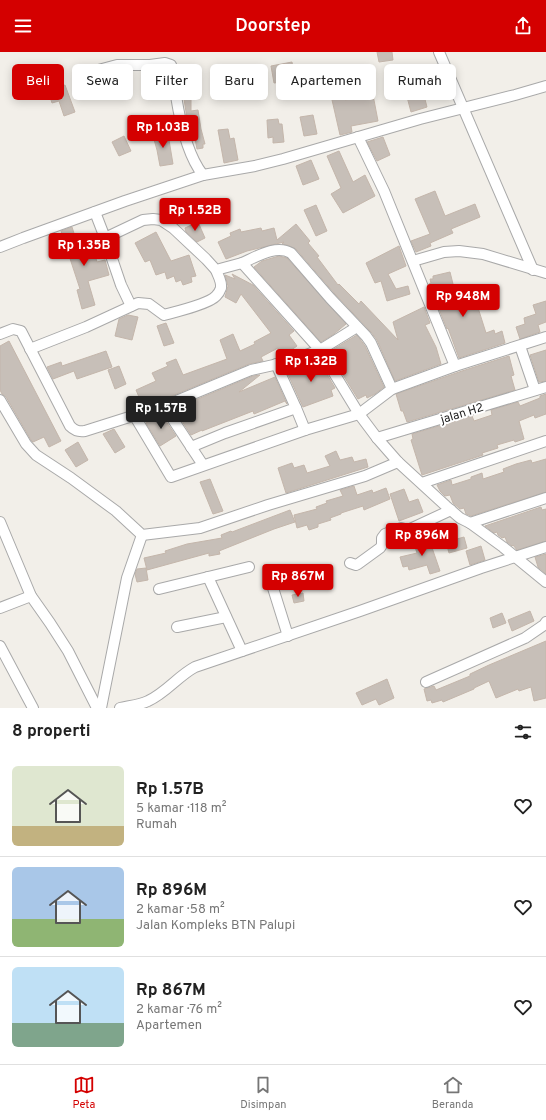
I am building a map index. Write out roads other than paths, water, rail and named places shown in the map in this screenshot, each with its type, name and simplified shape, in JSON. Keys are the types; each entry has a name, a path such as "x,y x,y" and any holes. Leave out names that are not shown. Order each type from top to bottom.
{"street":[{"path":"439,52 533,270"},
{"path":"133,65 166,63 171,65 188,145 199,170 203,175"},
{"path":"0,247 95,212 203,175 262,164 464,108 515,96 546,86"},
{"path":"358,137 384,191 455,366"},
{"path":"95,212 121,286 131,306"},
{"path":"30,349 86,327 138,303 145,303 152,306 164,315 194,306 218,295 221,287 216,270 173,228 161,220 153,218 143,220 105,238"},
{"path":"216,270 242,263 266,252 287,250 297,259 370,342 392,389"},
{"path":"413,261 444,252 459,251 483,254 546,273"},
{"path":"242,263 320,350 359,414 398,462 460,518 470,523 546,582"},
{"path":"0,334 13,329 21,331 70,426 75,430 85,431 164,406 251,370 298,358 320,350 357,327"},
{"path":"134,415 171,477 305,430 359,414 392,389 455,366 546,337"},
{"path":"520,346 534,390"},
{"path":"276,364 305,430"},
{"name":"jalan H2","path":"377,438 546,387"},
{"path":"0,400 26,444 36,455 71,478 116,511 142,535 200,528 268,505 365,476 398,462"},
{"path":"164,406 203,466"},
{"path":"191,447 225,432 253,424 296,408"},
{"path":"422,483 546,441"},
{"path":"470,523 546,498"},
{"path":"350,563 356,565 358,564 380,548 382,545 382,538 385,534 401,528 408,530 451,510"},
{"path":"0,522 31,596 68,651 97,708"},
{"path":"101,708 127,578 142,535"},
{"path":"120,708 147,702 161,693 186,672 195,667 546,547"},
{"path":"159,589 249,567"},
{"path":"208,577 242,651"},
{"path":"273,588 288,636"},
{"path":"0,608 31,596"},
{"path":"178,627 226,617"},
{"path":"426,682 525,638 546,622"},
{"path":"0,646 33,708"}]}
